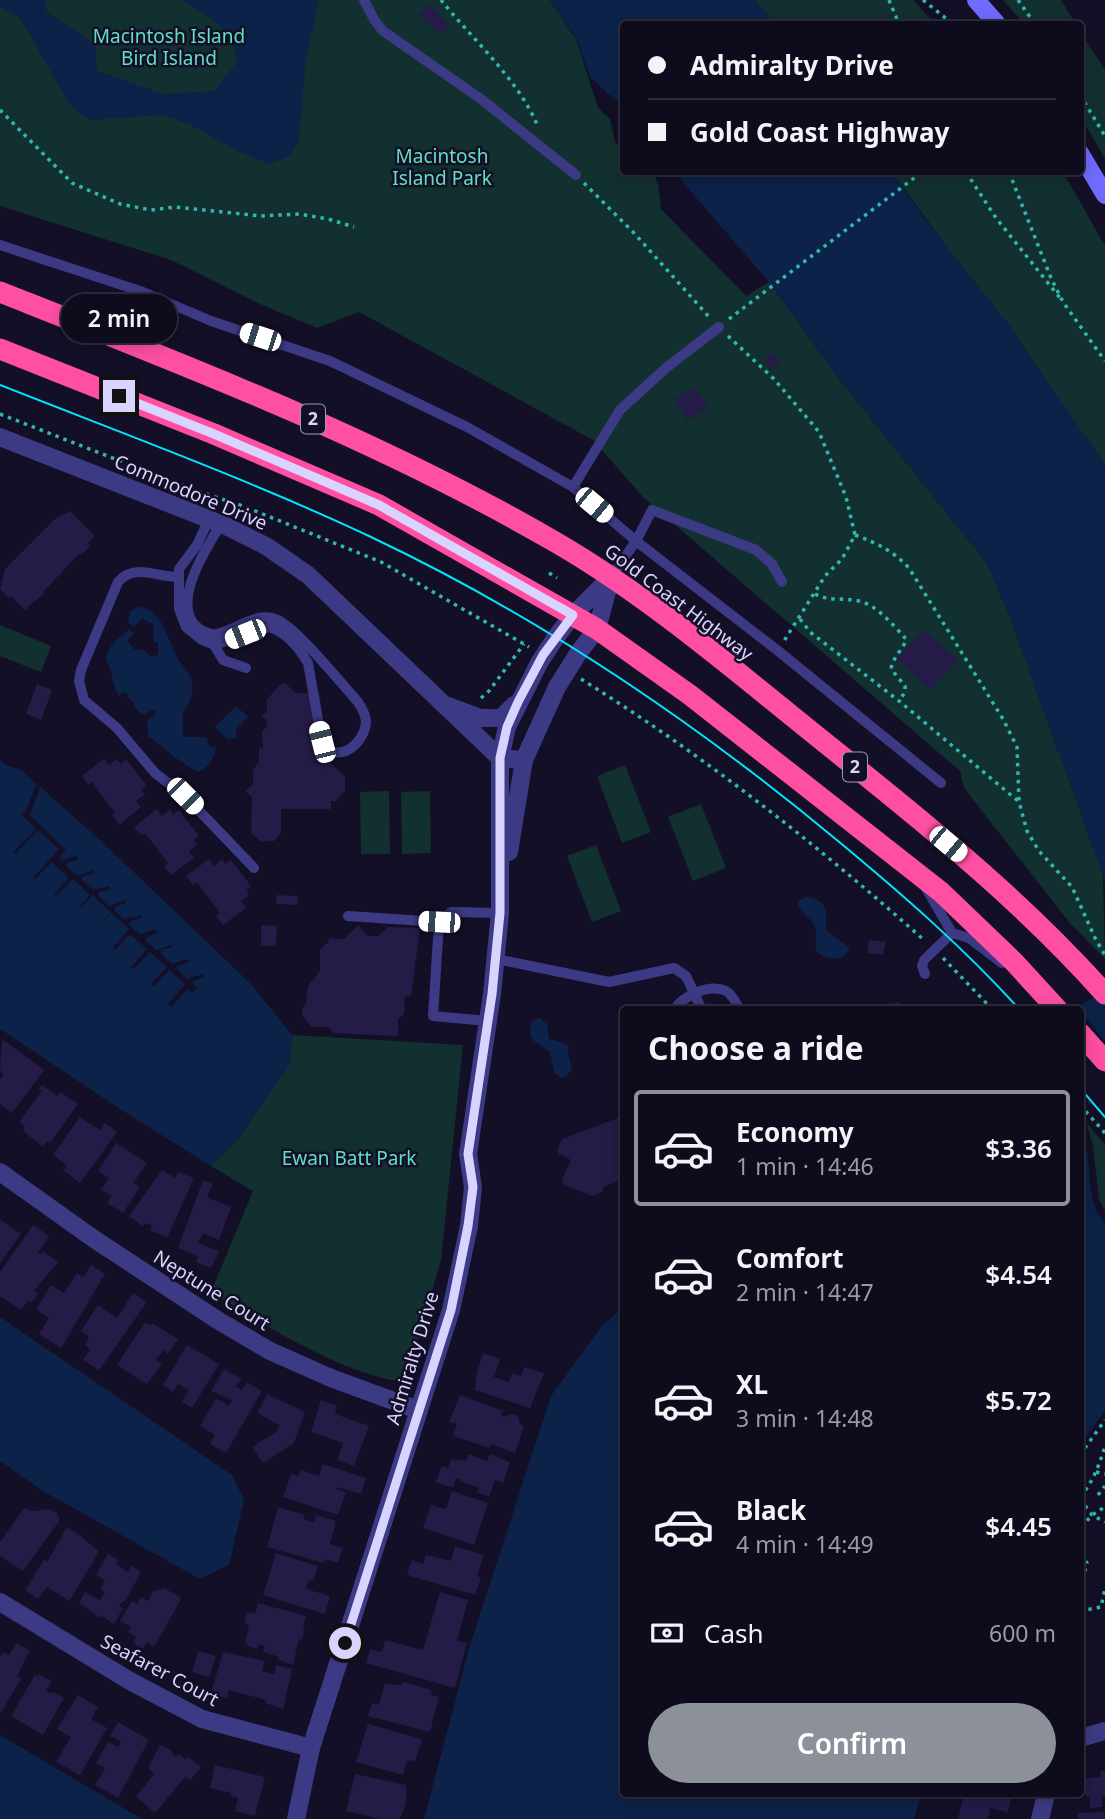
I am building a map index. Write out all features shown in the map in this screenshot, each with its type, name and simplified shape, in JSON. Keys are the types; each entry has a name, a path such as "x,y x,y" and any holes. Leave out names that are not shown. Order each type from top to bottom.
{"highway":[{"name":"Gold Coast Highway","path":"0,292 254,393 347,434 467,494 557,543 611,577 897,800 995,885 1086,972 1105,994"},
{"name":"2","path":"0,349 214,434 379,505 597,629 690,695 941,892 1015,963 1054,1006"},
{"path":"1084,1037 1105,1061"}],"street":[{"path":"976,0 994,21"},
{"path":"1084,160 1105,195"},
{"name":"Commodore Drive","path":"0,437 215,522 266,545 308,575 500,758"},
{"path":"597,629 611,577"},
{"name":"Admiralty Drive","path":"296,1819 311,1748 451,1310 468,1226 473,1187 468,1154 496,959 500,905 500,758 507,727 543,655 573,615 611,577"},
{"name":"Admiralty Drive","path":"500,905 524,761 556,687 597,629"},
{"path":"439,702 480,719 501,718 518,702"},
{"path":"500,758 524,761"},
{"name":"Neptune Court","path":"0,1172 162,1284 270,1351 331,1378 418,1410"},
{"name":"Seafarer Court","path":"0,1602 130,1681 202,1720 311,1748"},
{"path":"1084,1737 1105,1731"},
{"path":"1040,1819 1045,1797"}],"lane":[{"path":"365,0 383,32 492,107 576,175"},
{"path":"0,245 143,292 211,321 330,361 467,427 573,487 636,541 777,650 940,783"},
{"path":"573,487 620,411 666,368 719,327"},
{"path":"611,577 636,541 652,510 756,550 772,564 782,582"},
{"path":"215,522 183,561 177,577 179,608 186,627 202,640 214,645 223,660 246,668"},
{"path":"214,645 269,626 277,629 295,645 308,663 319,728 327,750 334,754 341,753 357,742 366,722 364,712 358,702 288,626 271,618 253,620 218,634 209,634 196,626 187,604 191,584 215,522"},
{"path":"177,577 135,571 122,576 81,670 81,693 88,705 117,728 155,773 185,796 254,868"},
{"path":"918,876 952,933 969,938 1000,963 1015,963"},
{"path":"348,916 439,922 451,912 500,905"},
{"path":"439,922 433,1016 488,1021"},
{"path":"925,974 922,966 924,960 952,933"},
{"path":"496,959 609,982 674,968 686,976 700,1006"},
{"path":"677,1006 695,993 721,990 733,997 738,1006"}],"path":[{"path":"441,0 502,71 537,123 539,131"},
{"path":"888,0 898,21"},
{"path":"923,0 949,21"},
{"path":"1018,0 1033,21"},
{"path":"1084,101 1105,136"},
{"path":"0,110 72,183 120,204 151,210 175,207 261,216 299,214 354,227"},
{"path":"576,175 634,233 719,327 774,380 819,432 846,497 855,535 842,559 825,576 800,619 777,650"},
{"path":"719,327 918,175"},
{"path":"968,175 996,218 1063,302 1105,361"},
{"path":"1010,175 1063,302"},
{"path":"855,535 895,553 909,568 932,602 945,629 968,660 1017,747 1020,802 1027,831 1039,851 1072,887 1105,955"},
{"path":"549,573 556,578"},
{"path":"815,594 825,600 860,601 872,607 906,639 906,643 894,657 891,669 905,686 905,692 899,701"},
{"path":"800,619 810,632 899,701 1020,802"},
{"path":"481,698 524,644"},
{"path":"1084,1109 1105,1133"},
{"path":"1084,1449 1105,1420"},
{"path":"1084,1493 1097,1472 1105,1447"},
{"path":"1097,1472 1105,1474"},
{"path":"1098,1495 1105,1486"},
{"path":"1084,1504 1092,1515 1105,1522"},
{"path":"1084,1526 1092,1515 1105,1507"},
{"path":"1084,1552 1084,1565"},
{"path":"1084,1559 1087,1563 1084,1574"},
{"path":"1084,1610 1103,1608 1105,1589"}],"green space":[{"name":"Macintosh Island Park","path":"0,0 550,0 576,39 598,108 610,119 615,141 620,148 620,175 654,175 658,183 661,209 746,296 769,282 837,376 987,563 1010,617 1103,875 1105,959 1069,922 964,788 960,771 644,498 593,440 359,312 317,328 260,304 171,260 0,206"},
{"path":"755,0 913,0 932,21 772,21"},
{"path":"1003,0 1061,0 1074,21 1021,21"},
{"path":"1084,37 1105,70 1105,159 1084,122"},
{"path":"894,175 1065,175 1105,246 1105,465"},
{"path":"0,625 51,646 41,672 0,656"},
{"path":"625,765 651,832 622,843 597,776"},
{"path":"389,791 390,854 361,854 360,792"},
{"path":"430,791 431,853 402,854 401,792"},
{"path":"701,804 726,868 693,881 668,817"},
{"path":"596,845 621,911 592,922 567,856"},
{"name":"Ewan Batt Park","path":"292,1035 463,1045 441,1260 407,1376 398,1381 351,1368 326,1357 277,1332 211,1292 253,1191 211,1166 239,1138 289,1065"},
{"path":"1086,1122 1105,1145 1105,1211 1099,1199 1093,1146"}],"water":[{"path":"0,0 45,0 47,12 95,44 97,71 163,94 214,91 237,62 231,36 211,18 182,0 319,0 306,58 299,141 290,156 270,164 242,153 191,125 163,115 92,120 80,114 68,102 26,28 17,16 0,7"},
{"path":"550,0 755,0 772,21 620,21 620,104 590,77 576,38"},
{"path":"677,175 894,175 925,219 1009,325 1105,465 1105,885 1010,617 987,563 837,376 769,282"},
{"path":"137,607 146,608 158,618 178,659 191,678 192,694 183,712 183,737 206,737 209,746 216,748 210,762 198,772 148,736 147,720 154,716 156,711 140,714 134,708 135,704 127,697 129,694 124,692 119,696 115,687 106,660 107,655 114,643 129,629 134,634 127,640 135,650 143,650 150,656 158,655 153,623 143,618 133,627 128,622 130,612"},
{"path":"236,706 248,717 236,729 237,738 227,739 215,727"},
{"path":"0,760 21,770 100,840 250,983 292,1035 289,1065 239,1138 211,1166 0,1029"},
{"path":"807,897 823,904 826,930 849,947 842,958 827,958 817,951 815,927 797,903"},
{"path":"1105,990 1105,1042 1084,1015 1084,1006 1080,1006"},
{"path":"540,1018 547,1024 549,1039 569,1047 572,1069 567,1076 562,1078 554,1073 550,1052 530,1034 532,1021"},
{"path":"1084,1141 1093,1200 1105,1222 1105,1411 1084,1440"},
{"path":"620,1310 620,1797 920,1797 914,1819 424,1819 470,1645 551,1396 601,1327"},
{"path":"0,1317 232,1475 244,1500 229,1565 200,1579 43,1491 0,1461"},
{"path":"0,1735 142,1819 0,1819"}],"pier":[{"path":"36,784 40,788 30,815 66,850 60,856 61,860 77,856 78,859 66,866 78,876 93,870 94,873 82,877 82,880 93,890 109,886 110,889 99,892 98,896 109,906 125,900 126,903 114,910 124,919 141,915 142,918 130,921 129,925 140,934 156,929 157,933 147,937 146,941 156,950 172,945 161,950 161,954 172,964 188,959 189,962 177,966 187,979 203,974 204,977 193,981 197,988 192,993 188,989 171,1007 168,1004 185,984 169,970 153,987 151,984 167,967 150,952 134,969 131,967 147,949 132,936 128,936 115,950 113,948 129,929 112,913 95,930 111,913 93,895 75,912 90,895 73,879 56,896 54,894 69,878 52,862 33,878 59,849 38,830 15,854 13,852 36,829 22,815"}],"building":[{"path":"428,4 450,24 441,35 419,15"},
{"path":"772,353 780,361 771,369 764,360"},
{"path":"694,387 708,408 687,421 674,400"},
{"path":"70,511 95,536 88,543 91,545 25,610 0,589 5,569 56,518"},
{"path":"924,629 958,661 930,690 896,659"},
{"path":"282,683 296,693 318,693 320,696 322,726 329,735 329,761 345,777 345,791 336,801 331,801 331,809 281,809 281,833 274,841 260,841 251,833 252,797 245,791 253,784 253,770 259,762 259,749 263,748 262,731 267,727 267,722 262,716 267,711 267,699"},
{"path":"37,684 52,690 41,720 26,714"},
{"path":"104,759 109,765 117,759 121,764 126,759 147,786 141,790 145,794 136,801 141,807 119,825 112,815 115,813 92,782 88,785 82,776"},
{"path":"157,809 162,816 170,809 173,814 179,810 199,836 194,840 197,845 189,851 194,858 171,875 164,866 168,863 145,833 141,835 134,827"},
{"path":"209,859 214,866 222,859 225,864 231,860 251,886 246,890 249,895 241,901 246,908 223,925 216,916 220,913 197,882 193,885 186,876"},
{"path":"277,895 298,896 297,905 276,904"},
{"path":"261,925 277,926 276,946 261,946"},
{"path":"358,925 368,936 378,936 388,927 420,928 411,996 405,996 404,1014 398,1019 398,1036 334,1033 328,1027 312,1027 302,1015 308,986 320,971 320,950 329,938 344,939"},
{"path":"869,940 886,942 883,955 867,953"},
{"path":"897,1002 908,1006 887,1006"},
{"path":"2,1039 44,1070 12,1113 0,1104 0,1080 4,1074 0,1071"},
{"path":"42,1085 57,1096 60,1092 78,1104 50,1143 47,1141 43,1147 23,1131 25,1127 19,1122 42,1091 39,1089"},
{"path":"80,1117 100,1130 105,1123 117,1132 80,1183 63,1170 67,1166 53,1155"},
{"path":"620,1117 620,1180 592,1196 563,1184 562,1180 571,1160 557,1150 562,1139"},
{"path":"116,1143 147,1163 133,1183 140,1187 123,1213 107,1203 112,1196 101,1190 109,1178 98,1171"},
{"path":"162,1170 175,1178 178,1172 194,1178 167,1238 150,1230 152,1225 145,1223 143,1227 129,1216"},
{"path":"203,1180 213,1184 207,1197 231,1207 219,1240 203,1233 198,1243 219,1251 211,1268 196,1262 198,1257 178,1248"},
{"path":"0,1219 21,1234 0,1263"},
{"path":"33,1225 49,1236 38,1253 40,1255 43,1251 58,1262 34,1291 38,1294 21,1310 0,1296 0,1272"},
{"path":"91,1265 105,1274 61,1348 39,1334 49,1318 36,1309 51,1285 64,1293 77,1273 83,1277"},
{"path":"133,1293 147,1302 99,1370 83,1360 90,1349 85,1345 89,1337 81,1331 98,1305 117,1318"},
{"path":"145,1322 150,1325 152,1323 178,1339 168,1354 163,1350 156,1360 162,1364 147,1384 117,1365"},
{"path":"187,1345 219,1364 192,1408 182,1402 189,1390 178,1384 173,1392 163,1385"},
{"path":"483,1353 500,1359 494,1377 509,1382 512,1373 521,1376 524,1367 544,1373 530,1408 475,1390"},
{"path":"224,1369 241,1379 236,1387 242,1390 247,1382 262,1391 226,1453 210,1444 215,1435 200,1426 216,1398 229,1406 232,1400 211,1391"},
{"path":"267,1394 305,1412 294,1443 263,1463 252,1447 277,1431 279,1425 257,1413"},
{"path":"460,1395 503,1411 501,1416 518,1416 520,1424 524,1426 515,1453 491,1444 490,1448 453,1436 457,1424 449,1422"},
{"path":"321,1400 337,1406 335,1414 369,1426 354,1466 337,1460 343,1443 311,1432"},
{"path":"468,1454 487,1461 490,1454 510,1462 503,1483 495,1480 489,1497 477,1492 479,1488 460,1481 461,1479 456,1478 453,1488 436,1482 442,1466 448,1468 451,1459 466,1461"},
{"path":"323,1464 366,1478 361,1494 337,1487 336,1489 346,1492 338,1515 283,1497 291,1474 298,1476 301,1470 319,1476"},
{"path":"452,1491 488,1503 474,1545 423,1528 431,1505 446,1509"},
{"path":"278,1507 305,1515 303,1519 314,1522 316,1515 336,1521 330,1544 343,1548 338,1563 325,1559 324,1563 267,1547"},
{"path":"24,1508 33,1511 49,1509 57,1513 60,1520 23,1571 0,1556 0,1542"},
{"path":"67,1527 99,1552 69,1601 47,1587 38,1599 25,1590 44,1560 47,1562"},
{"path":"455,1546 484,1555 477,1576 481,1577 475,1595 407,1575 412,1560 423,1564 426,1555 451,1561"},
{"path":"276,1553 318,1566 313,1581 309,1580 306,1589 330,1596 325,1614 263,1595"},
{"path":"108,1554 118,1560 116,1564 128,1572 131,1566 141,1572 125,1602 119,1606 123,1608 114,1624 79,1603 85,1592 100,1600 105,1592 100,1589 105,1580 96,1575"},
{"path":"164,1588 180,1597 180,1601 154,1647 147,1642 143,1649 133,1643 136,1636 128,1632 131,1627 120,1621 132,1601 137,1604 141,1597 148,1601 153,1591"},
{"path":"440,1592 468,1600 457,1641 467,1643 455,1688 366,1663 370,1649 382,1652 385,1640 423,1650"},
{"path":"258,1603 306,1616 302,1640 299,1639 293,1665 263,1652 265,1646 258,1644 257,1649 245,1643 249,1625 244,1623 247,1612 255,1614"},
{"path":"16,1643 30,1650 17,1676 21,1679 0,1714 0,1657 3,1652 9,1655"},
{"path":"198,1651 216,1656 209,1677 192,1672"},
{"path":"223,1652 265,1661 262,1671 274,1674 276,1665 292,1669 283,1709 265,1703 266,1700 229,1690 226,1698 211,1693"},
{"path":"39,1674 52,1681 46,1691 52,1694 53,1691 64,1698 43,1735 11,1716 35,1675 38,1677"},
{"path":"403,1682 432,1690 431,1695 439,1697 430,1732 368,1716 372,1703 379,1705 385,1684 402,1685"},
{"path":"78,1695 98,1707 91,1719 107,1728 80,1775 56,1762 71,1737 57,1729"},
{"path":"118,1722 149,1740 118,1798 95,1785 105,1768 96,1763 108,1742 118,1747 121,1742 110,1736"},
{"path":"368,1724 422,1739 415,1762 407,1760 403,1775 356,1762"},
{"path":"160,1745 171,1750 175,1757 179,1754 185,1760 188,1757 201,1767 190,1780 185,1777 155,1813 136,1797 154,1774 148,1768"},
{"path":"215,1765 265,1777 255,1816 235,1811 238,1798 230,1796 231,1793 210,1788"},
{"path":"1100,1771 1105,1771 1105,1796 1102,1796 1102,1807 1090,1808 1090,1797 1086,1797 1085,1778 1101,1777"},
{"path":"355,1774 406,1785 406,1804 400,1819 382,1819 346,1811"},
{"path":"963,1797 1011,1797 1008,1812 990,1808 988,1819 958,1819"},
{"path":"1104,1812 1105,1819 1078,1819 1077,1813"}],"tram line":[{"path":"0,385 187,458 325,516 434,568 555,637 672,714 784,797 932,922 1016,1006"},
{"path":"1084,1093 1105,1117"}],"route":[{"path":"119,396 379,505 573,615 543,655 518,702 507,727 500,758 500,913 492,994 468,1154 473,1187 472,1207 451,1310 345,1643"}],"park label":[{"name":"Macintosh Island Bird Island","path":"169,47"}]}
